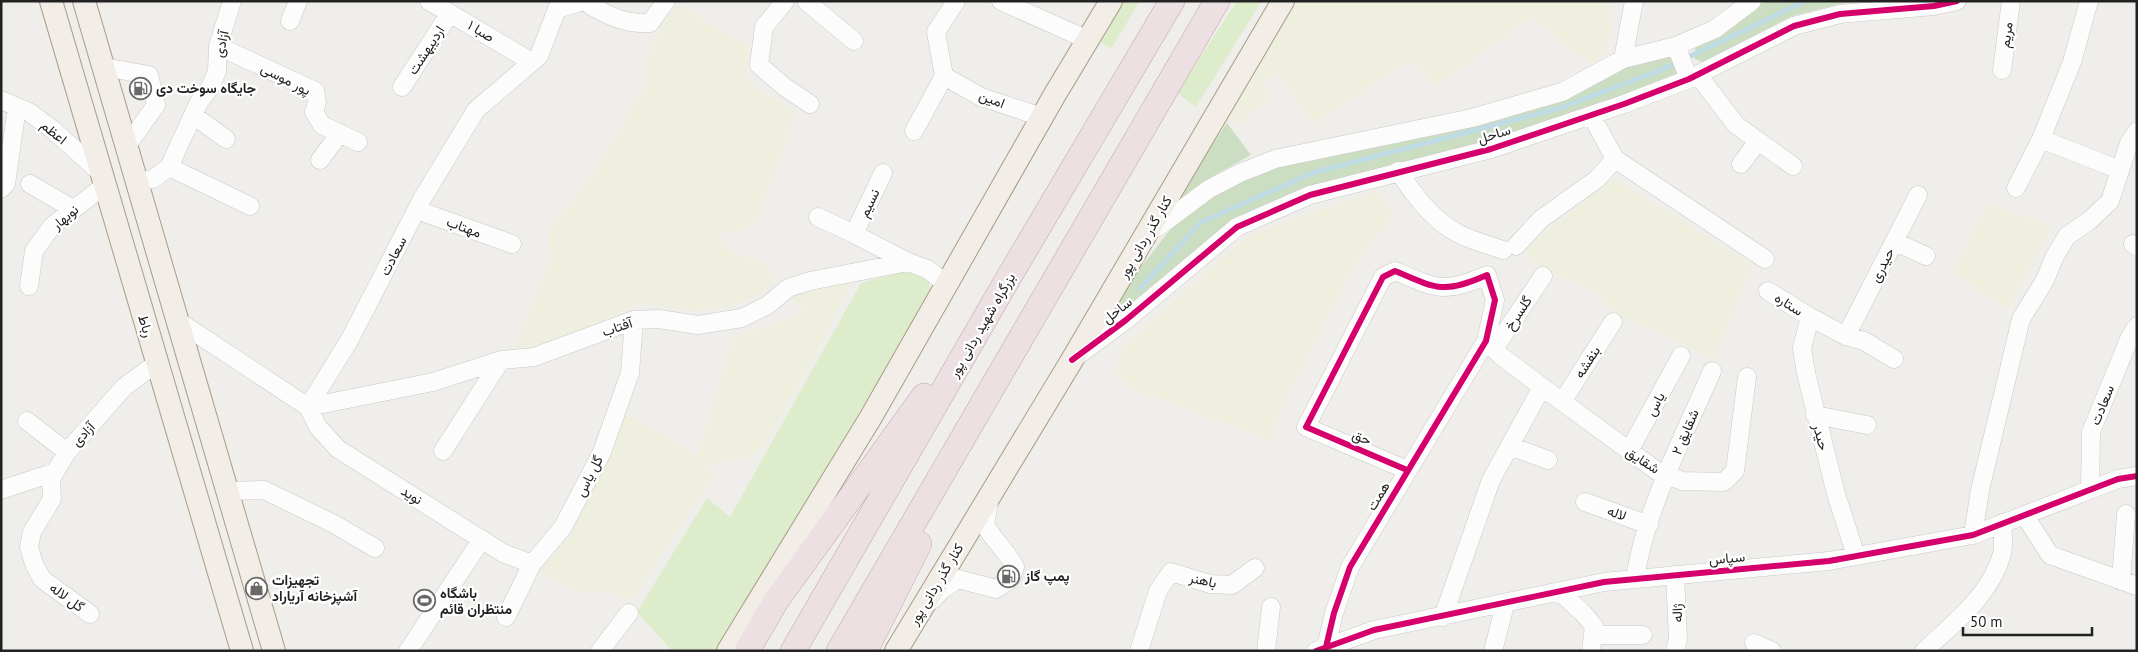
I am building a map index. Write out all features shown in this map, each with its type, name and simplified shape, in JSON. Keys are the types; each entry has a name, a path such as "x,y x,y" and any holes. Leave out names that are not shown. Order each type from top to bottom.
{"highway":[{"name":"بزرگراه شهید ردانی پور","path":"793,651 1006,282 1172,1"},
{"path":"839,651 1216,1"},
{"path":"747,651 776,601 1006,282"},
{"path":"865,651 1037,307"}],"main road":[{"name":"رباط","path":"51,1 242,651"},
{"path":"84,1 274,651"},
{"path":"728,651 871,417 1042,117 1111,1"},
{"name":"کنار گذر ردانی پور","path":"896,651 1072,360 1284,1"}],"street":[{"name":"آزادی","path":"169,167 199,102 210,88 216,72 218,46 232,1"},
{"path":"290,21 298,1"},
{"name":"صبا ۱","path":"429,1 532,62"},
{"name":"سعادت","path":"308,407 350,338 416,210 476,110 539,56 557,9 584,1 607,8 639,24 650,23 666,1"},
{"path":"785,1 764,27 759,66 786,88 810,104"},
{"path":"806,1 854,41"},
{"path":"914,131 944,76 936,32 956,1"},
{"path":"1001,1 1088,40"},
{"path":"1623,59 1634,1"},
{"name":"ساحل","path":"1148,231 1158,227 1209,189 1240,173 1275,159 1472,118 1562,92 1623,59 1676,46 1715,29 1752,1"},
{"name":"ساحل","path":"1072,360 1126,320 1238,227 1310,195 1398,171 1491,149 1591,115 1694,77 1794,26 1840,14 1934,6 1957,1"},
{"name":"مریم","path":"2002,70 2011,1"},
{"path":"2016,188 2041,139 2072,62 2089,1"},
{"name":"اردیبهشت","path":"402,87 450,12"},
{"name":"پور موسی","path":"218,46 315,91 317,102 314,112 322,124 358,142"},
{"path":"1676,46 1694,77 1736,125 1793,166"},
{"path":"103,68 149,75 156,105 126,147"},
{"name":"امین","path":"944,76 981,97 1042,117"},
{"name":"اعظم","path":"9,104 29,112 52,129 103,179"},
{"path":"1,189 6,184 9,104"},
{"path":"193,115 226,139"},
{"path":"1591,115 1616,159 1765,259"},
{"path":"1973,535 1980,490 2022,319 2045,280 2055,256 2067,236 2090,220 2110,201 2129,143 2137,131"},
{"path":"320,160 340,133"},
{"path":"2041,139 2120,170"},
{"path":"1741,164 1758,141"},
{"path":"1398,171 1419,202 1440,222 1460,234 1509,248 1541,219 1597,179 1616,159"},
{"path":"137,182 153,179 169,167 250,206"},
{"name":"نسیم","path":"854,234 883,173"},
{"name":"نوبهار","path":"29,286 34,251 52,226 73,209 103,179"},
{"path":"30,184 73,209"},
{"name":"حیدری","path":"1846,336 1918,195"},
{"name":"مهتاب","path":"416,210 512,244"},
{"name":"نسیم","path":"818,217 908,262"},
{"path":"1895,242 1926,256"},
{"path":"908,262 927,269 947,284"},
{"name":"آفتاب","path":"308,407 433,382 501,360 534,357 634,320 659,319 698,325 742,318 768,305 788,288 810,281 908,262"},
{"name":"حق","path":"1407,470 1306,427 1383,277 1395,271 1433,288 1463,286 1487,275 1495,300 1490,345"},
{"name":"گلسرخ","path":"1490,345 1542,276"},
{"name":"ستاره","path":"1768,291 1810,317 1846,336 1864,341 1894,359"},
{"name":"حیدر","path":"1810,317 1802,348 1815,415 1836,494 1856,556"},
{"name":"گل یاس","path":"506,617 532,564 563,527 602,452 630,373 634,320"},
{"path":"178,321 308,407"},
{"name":"بنفشه","path":"1562,402 1613,322"},
{"name":"سعادت","path":"2090,490 2091,432 2130,337 2137,326"},
{"name":"شقایق","path":"1490,345 1542,387 1657,471 1682,481 1724,482 1735,471 1747,377"},
{"name":"همت","path":"1327,648 1334,613 1350,567 1407,470 1490,345"},
{"name":"یاس","path":"1629,451 1681,356"},
{"path":"443,451 501,360"},
{"name":"آزادی","path":"55,472 67,452 124,387 158,363"},
{"name":"شقایق ۲","path":"1635,579 1639,552 1667,475 1712,371"},
{"path":"1444,617 1491,480 1542,387"},
{"name":"نوید","path":"308,407 318,427 338,449 503,553 532,564"},
{"path":"1815,415 1866,425"},
{"path":"27,421 67,452"},
{"path":"1510,446 1548,460"},
{"path":"1,490 55,472"},
{"name":"گل لاله","path":"55,472 51,479 52,500 32,532 29,547 34,564 42,579 90,614"},
{"name":"سپاس","path":"1327,648 1374,630 1504,605 1604,582 1829,561 1973,535 2118,479 2137,476"},
{"path":"227,491 264,490 334,524 375,548"},
{"path":"918,614 942,590 958,579 996,589 1010,580 1015,567 1008,553 993,539 985,525 991,492"},
{"name":"لاله","path":"1585,502 1649,525"},
{"path":"2025,516 2050,555 2129,584 2126,514"},
{"path":"1924,651 1967,611 1991,578 2001,555 2003,545 2002,523"},
{"path":"410,650 482,539"},
{"name":"باهنر","path":"1139,651 1158,591 1171,572 1210,584 1232,585 1255,568"},
{"name":"ژاله","path":"1675,651 1678,639 1676,575"},
{"path":"1560,592 1583,612 1594,626 1592,643 1643,635"},
{"path":"1493,651 1504,605"},
{"path":"1266,651 1271,607"},
{"path":"600,651 629,613"},
{"path":"1754,643 1772,651"}],"green space":[{"path":"1124,1 1140,1 1111,49 1100,41"},
{"path":"1237,1 1262,1 1196,107 1177,93"},
{"path":"1297,1 1610,1 1612,31 1603,54 1592,65 1531,17 1437,87 1409,60 1314,124 1278,72 1261,82 1272,99 1236,125 1227,113 1264,50"},
{"path":"1764,1 1864,1 1840,4 1792,16 1703,62 1694,59 1696,45 1739,21"},
{"path":"677,4 750,47 744,79 794,111 785,146 756,221 739,231 719,233 730,251 764,264 776,276 763,294 731,306 692,311 634,304 601,324 546,343 514,349 549,264 548,232 592,176 644,89 651,47"},
{"path":"1671,52 1681,78 1633,97 1246,217 1119,316 1115,308 1137,272 1173,226 1210,193 1268,166 1472,122 1624,63"},
{"path":"1227,123 1251,155 1213,176 1169,209"},
{"path":"1613,178 1752,265 1715,358 1620,315 1592,290 1545,270 1523,250"},
{"path":"1376,192 1395,213 1352,269 1282,406 1272,441 1136,390 1117,376 1119,351 1245,237 1312,212"},
{"path":"1987,204 2052,226 2008,309 1953,273"},
{"path":"909,270 928,278 931,291 719,651 672,651 637,612 707,498 730,517 861,283"},
{"path":"853,280 824,339 763,447 752,456 708,465 715,474 632,600 608,591 577,592 540,571 573,532 625,412 697,456 734,337 804,314 802,308 790,298 810,289"}],"waterway":[{"path":"1140,289 1200,223 1312,173 1560,108 1661,70 1806,1"}],"cycle path":[{"path":"1072,360 1126,320 1237,227 1310,195 1491,149 1624,104 1689,79 1794,26 1840,14 1934,6 1957,1"},
{"path":"1326,647 1334,613 1350,567 1486,341 1495,300 1487,275 1450,287 1431,285 1395,271 1383,277 1306,427 1407,470"},
{"path":"1316,651 1374,630 1604,582 1829,561 1973,535 2118,479 2137,476"}],"place":[{"name":"جایگاه سوخت دی","path":"140,88"},
{"name":"پمپ گاز","path":"1009,576"},
{"name":"تجهیزات آشپزخانه آریاراد","path":"256,588"},
{"name":"باشگاه منتظران قائم","path":"424,601"}]}
